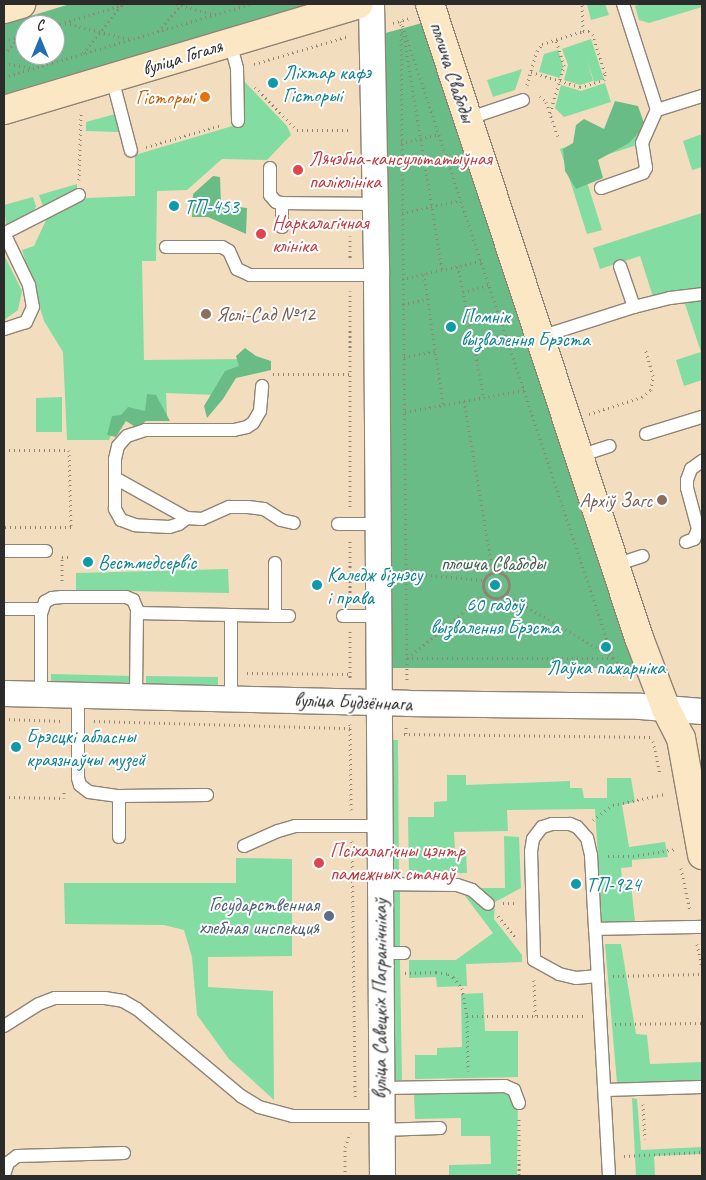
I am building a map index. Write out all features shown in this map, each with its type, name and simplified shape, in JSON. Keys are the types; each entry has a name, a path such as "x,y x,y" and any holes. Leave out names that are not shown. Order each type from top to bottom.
{"main road":[{"path":"4,9 21,4"},
{"name":"вуліца Гогаля","path":"4,110 359,4"},
{"name":"плошча Свабоды","path":"430,4 615,565 666,709 681,738 689,852"}],"street":[{"path":"371,4 376,276 378,702"},
{"name":"вуліца Будзённага","path":"4,693 351,702 640,706 702,711"},
{"name":"вуліца Савецкіх Пагранічнікаў","path":"378,702 382,1176"}],"lane":[{"path":"601,188 638,176 645,170 642,144 656,110 623,4"},
{"path":"230,42 237,68 238,121"},
{"path":"112,78 131,151"},
{"path":"656,110 702,96"},
{"path":"467,118 523,100"},
{"path":"270,168 270,195 273,200 282,203 375,204"},
{"path":"4,329 26,322 33,307 28,285 4,233 79,195"},
{"path":"282,203 282,227"},
{"path":"166,247 222,247 231,254 237,269 250,275 376,276"},
{"path":"620,266 634,307"},
{"path":"540,337 664,299 702,294"},
{"path":"187,518 179,524 168,527 124,523 117,517 114,508 116,453 127,436 145,430 234,430 247,427 260,412 262,386"},
{"path":"646,434 702,417"},
{"path":"579,456 608,446"},
{"path":"686,542 694,539 698,529 687,480 691,468 702,461"},
{"path":"114,478 187,518 202,519 229,508 248,507 264,509 281,520 294,523"},
{"path":"344,524 376,524"},
{"path":"4,551 46,551"},
{"path":"615,565 643,556"},
{"path":"274,563 274,616"},
{"path":"40,694 41,609 48,600 62,597 130,598 135,603 137,613 136,696"},
{"path":"4,609 41,609"},
{"path":"137,613 289,616"},
{"path":"231,615 231,698"},
{"path":"347,616 377,616"},
{"path":"78,695 71,721 80,785 89,792 119,796 206,795"},
{"path":"119,796 119,837"},
{"path":"598,976 576,978 559,974 534,960 531,851 536,833 552,824 563,823 577,827 587,838 591,855 605,1090 609,1176"},
{"path":"244,846 286,828 304,826 379,826"},
{"path":"379,884 457,885 472,890 488,904"},
{"path":"595,929 702,927"},
{"path":"380,953 404,953"},
{"path":"4,1026 39,1004 55,998 104,998 122,1001 137,1009 241,1096 259,1107 292,1116 356,1117 381,1123 440,1128"},
{"path":"380,1088 504,1086 514,1090 519,1104"},
{"path":"605,1090 702,1087"},
{"path":"4,1175 8,1163 17,1156 124,1152"}],"path":[{"path":"65,23 124,4"},
{"path":"82,54 124,4"},
{"path":"176,4 182,4 214,15"},
{"path":"158,31 182,4"},
{"path":"4,77 251,4"},
{"path":"582,4 583,31"},
{"path":"401,21 613,658"},
{"path":"401,21 442,270"},
{"path":"401,21 402,304 407,676"},
{"path":"65,23 129,40"},
{"path":"531,72 580,87 604,79 605,73 592,35 588,31 583,31 540,46 531,72 523,100 540,96 546,102 558,136"},
{"path":"350,36 350,45"},
{"path":"550,113 564,62 556,39"},
{"path":"4,54 15,42"},
{"path":"4,63 34,68"},
{"path":"237,68 296,130 350,130"},
{"path":"79,195 81,114"},
{"path":"131,151 238,121"},
{"path":"350,121 350,139"},
{"path":"401,144 439,134"},
{"path":"402,213 461,200"},
{"path":"345,1176 345,1147 356,1117 351,702 344,524 350,374 350,203"},
{"path":"402,280 481,261"},
{"path":"458,266 484,398"},
{"path":"424,274 442,405"},
{"path":"463,292 489,285"},
{"path":"402,304 427,299"},
{"path":"473,343 506,335"},
{"path":"588,414 642,397 651,390 653,376 644,348"},
{"path":"404,357 435,351"},
{"path":"262,386 266,377 273,374 350,374"},
{"path":"404,412 524,390"},
{"path":"464,401 493,572"},
{"path":"4,450 68,450 70,527 4,527"},
{"path":"62,597 62,556 68,556"},
{"path":"406,573 483,580 493,572 501,572 507,578 509,586 505,594 493,598 486,593 483,580"},
{"path":"407,658 486,593"},
{"path":"505,594 613,658"},
{"path":"407,658 613,658"},
{"path":"4,719 350,728 406,734 681,738"},
{"path":"64,730 71,721"},
{"path":"4,797 64,798 64,788"},
{"path":"583,832 600,813 612,805 665,794"},
{"path":"591,855 633,856 689,852"},
{"path":"488,904 532,903"},
{"path":"488,904 534,960 535,1016"},
{"path":"404,973 436,972 453,977 462,988 467,1016 468,1086"},
{"path":"598,976 702,974"},
{"path":"467,1016 535,1016 601,1020 702,1022"},
{"path":"642,1088 644,1139"},
{"path":"519,1104 519,1176"},
{"path":"608,1156 702,1152"}],"green space":[{"path":"70,4 307,4 307,5 4,94 4,24 15,21 15,65 65,65 65,15 34,15"},
{"path":"587,4 605,4 609,15 591,20"},
{"path":"642,4 702,4 702,7 649,23 639,20 635,6"},
{"name":"плошча Свабоды","path":"422,23 637,668 390,668 382,34"},
{"path":"591,39 604,79 594,82 587,59 593,81 580,85 564,80 568,65 562,49"},
{"path":"558,50 563,66 560,78 539,72 544,54"},
{"path":"522,69 515,90 493,97 487,80"},
{"path":"240,77 287,126 291,135 267,160 222,159 187,190 157,191 156,261 142,261 144,360 247,359 215,395 166,393 167,415 119,417 109,440 67,440 63,352 44,321 22,250 34,246 47,218 87,198 135,196 135,155 239,124"},
{"path":"605,83 611,102 564,117 555,108 561,85 581,91"},
{"path":"615,101 638,106 645,126 629,143 598,160 603,178 576,189 565,171 563,149 573,143 576,125 584,119 604,129"},
{"path":"119,113 119,132 86,131 86,122"},
{"path":"644,122 637,145 581,163 602,230 587,234 560,149"},
{"path":"702,134 702,167 692,170 683,141"},
{"path":"213,176 220,177 221,205 247,208 246,234 208,217 192,217 193,194"},
{"path":"77,184 77,197 43,206 39,195"},
{"path":"33,197 36,206 34,211 6,225 4,205"},
{"path":"702,213 702,380 684,386 676,360 701,352 681,292 654,300 640,256 600,269 593,248"},
{"path":"4,255 22,291 18,310 4,320"},
{"path":"245,348 256,356 271,361 271,370 236,378 223,399 207,418 204,406 225,371 239,366 236,356"},
{"path":"147,394 156,395 170,421 146,421 137,428 126,421 116,437 107,435 112,416 121,415 128,407 145,411"},
{"path":"62,397 62,432 36,432 36,398"},
{"path":"228,569 229,593 76,590 76,573"},
{"path":"51,674 133,676 133,683 51,682"},
{"path":"146,676 218,677 218,686 146,684"},
{"path":"387,740 398,740 399,880 389,880"},
{"path":"447,775 466,775 466,785 570,781 570,788 582,788 584,798 607,798 607,778 631,778 635,802 622,805 629,847 665,842 668,857 632,860 632,867 621,868 622,884 631,884 635,922 602,922 595,809 507,810 508,831 454,832 455,851 466,851 467,873 409,874 408,817 434,817 434,802 447,801"},
{"path":"504,836 519,837 521,888 495,902 494,919 522,955 522,962 466,964 467,986 437,987 436,977 409,978 409,960 456,960 493,933 459,888 505,888"},
{"path":"236,858 292,859 292,956 208,957 208,987 273,991 274,1100 229,1059 197,1015 192,957 184,930 164,925 65,924 64,883 236,883"},
{"path":"388,890 400,890 400,949 389,949"},
{"path":"605,944 621,944 636,1034 647,1035 650,1064 702,1062 702,1082 617,1083"},
{"path":"389,960 400,960 402,1080 390,1080"},
{"path":"483,993 485,1031 518,1031 518,1077 415,1079 415,1055 437,1055 437,1048 462,1047 461,994"},
{"path":"518,1091 517,1176 449,1176 449,1165 491,1164 490,1136 461,1136 461,1118 415,1119 414,1093"},
{"path":"632,1098 637,1099 641,1150 702,1147 702,1154 654,1156 655,1176 636,1176"}],"place":[{"name":"Ліхтар кафэ Гісторыі","path":"273,83"},
{"name":"Гісторыі","path":"205,97"},
{"name":"Лячэбна-кансультатыўная паліклініка","path":"298,170"},
{"name":"ТП-453","path":"174,206"},
{"name":"Наркалагічная клініка","path":"261,234"},
{"name":"Яслі-Сад №12","path":"206,314"},
{"name":"Помнік вызвалення Брэста","path":"451,327"},
{"name":"Архіў Загс","path":"662,500"},
{"name":"Вестмедсервіс","path":"88,562"},
{"name":"Каледж бізнэсу і права","path":"317,585"},
{"name":"60 гадоў вызвалення Брэста","path":"495,585"},
{"name":"Лаўка пажарніка","path":"606,647"},
{"name":"Брэсцкі абласны краязнаўчы музей","path":"16,747"},
{"name":"Псіхалагічны цэнтр памежных станаў","path":"319,863"},
{"name":"ТП-924","path":"576,884"},
{"name":"Государственная хлебная инспекция","path":"329,916"}]}
